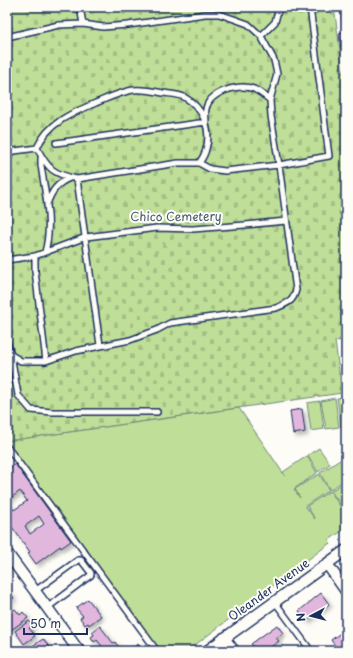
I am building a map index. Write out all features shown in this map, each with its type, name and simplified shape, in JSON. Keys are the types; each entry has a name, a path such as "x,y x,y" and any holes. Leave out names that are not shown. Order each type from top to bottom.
{"street":[{"name":"Oleander Avenue","path":"206,651 346,550"},
{"path":"8,558 35,591 78,651"},
{"path":"326,564 346,591"},
{"path":"224,638 234,651"}],"lane":[{"path":"80,7 83,24"},
{"path":"261,36 275,22 279,7"},
{"path":"206,122 200,112 184,97 147,90 134,90 123,92 73,113 50,128 40,139 37,148 44,162 53,171 62,176 77,179 178,163 199,163 216,171 238,170 280,165 329,156 310,7"},
{"path":"7,37 59,25 83,24 103,27 205,14 219,14 248,24 261,36 274,60 277,74 270,100 271,116 280,165 296,290 294,297 288,303 276,308 170,323 157,330 130,340 100,345 46,361 21,361 11,355"},
{"path":"199,163 206,150 208,138 206,109 213,97 219,93 233,89 248,88 253,89 270,100"},
{"path":"56,143 206,122"},
{"path":"7,152 37,148"},
{"path":"41,157 49,224 46,252"},
{"path":"47,205 51,193 56,186 61,181 70,178"},
{"path":"77,179 100,345"},
{"path":"7,260 35,256 86,237 157,228 193,229 286,221"},
{"path":"35,256 35,271 46,361"},
{"path":"7,342 11,355 18,395 31,410 74,412 157,412"},
{"path":"7,449 8,448 157,651"},
{"path":"35,591 78,560 81,560 91,575 47,608"},
{"path":"274,602 311,651"}],"green space":[{"name":"Chico Cemetery","path":"7,7 334,7 346,94 346,340 335,341 342,393 7,441"},
{"path":"346,397 346,426 341,427 337,398"},
{"path":"335,398 339,427 326,429 321,401"},
{"path":"320,401 324,429 311,431 307,403"},
{"path":"239,408 285,476 283,472 307,456 317,473 294,489 300,498 295,489 319,474 329,490 305,506 315,519 307,506 330,491 346,515 346,528 329,540 330,543 187,651 160,651 7,441"},
{"path":"319,448 330,464 318,472 308,455"},
{"path":"343,458 346,462 346,479 330,490 320,473"},
{"path":"346,481 346,504 342,507 331,491"}],"building":[{"path":"346,12 346,49 341,49 339,33 343,32 341,13"},
{"path":"302,409 305,432 293,434 290,411"},
{"path":"15,464 71,541 61,548 60,546 36,564 28,553 30,552 7,520 7,501 7,470","holes":["20,491 27,501 14,510 7,501","39,516 44,524 30,534 25,526"]},
{"path":"7,589 14,598 9,601 9,604 12,607 7,611"},
{"path":"321,593 329,604 306,621 299,611"},
{"path":"88,599 101,616 89,625 88,623 85,625 80,618 83,616 76,608"},
{"path":"15,609 20,615 23,612 28,618 11,630 7,625 7,615"},
{"path":"29,621 33,625 29,628 35,636 24,644 15,631"},
{"path":"277,625 283,633 276,638 279,641 268,649 270,651 256,651 251,644"},
{"path":"100,626 113,643 115,642 118,646 116,648 118,650 105,650 97,640 94,642 91,637 94,635 92,632"},
{"path":"346,629 346,651 337,651 338,650 331,640"},
{"path":"43,639 52,650 34,651 31,647"},
{"path":"138,644 143,651 130,650"}]}
